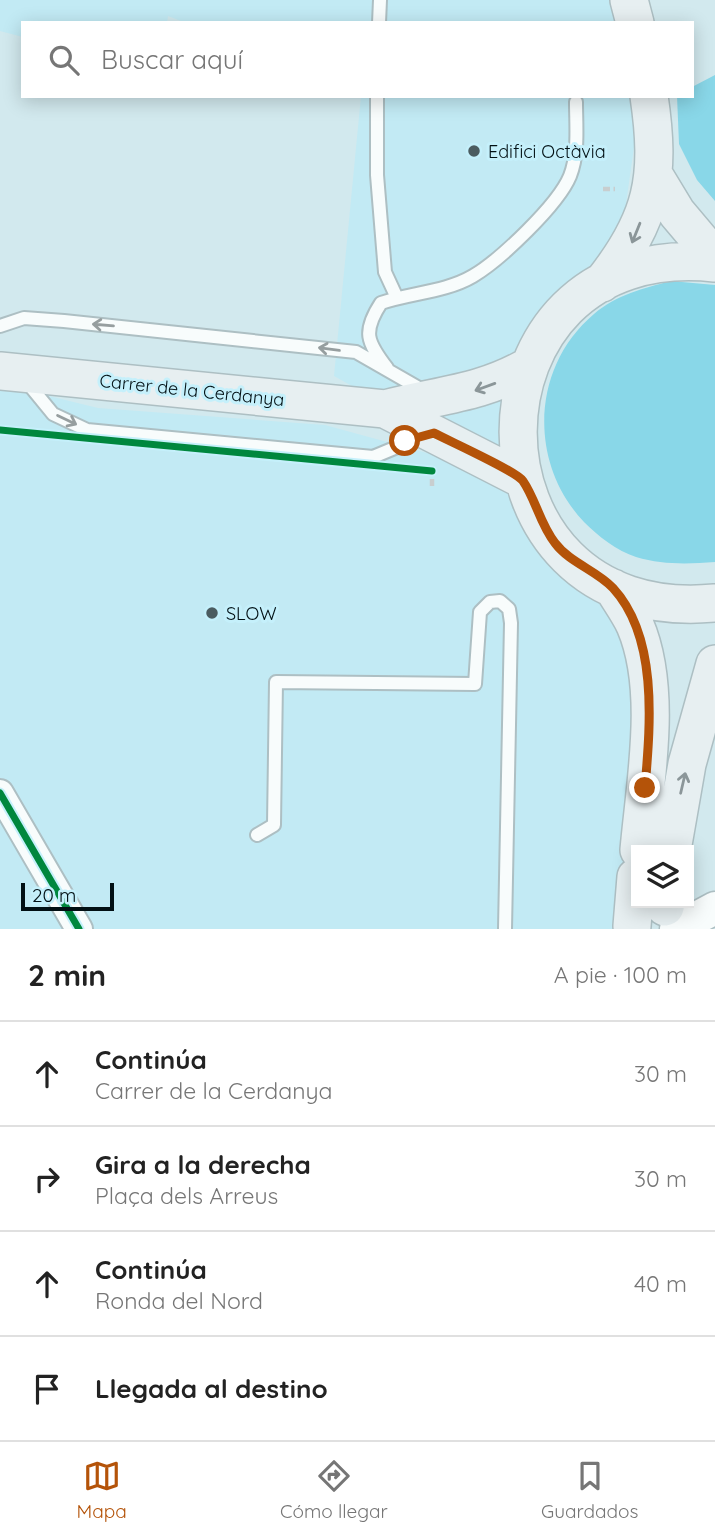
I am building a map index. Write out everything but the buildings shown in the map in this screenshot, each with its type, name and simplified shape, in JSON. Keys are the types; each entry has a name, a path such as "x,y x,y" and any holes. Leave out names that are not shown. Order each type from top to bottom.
{"main road":[{"path":"629,0 634,21"},
{"path":"649,98 654,175 631,247 602,283 553,325 529,366 520,394 517,420 522,479 538,516 555,544 579,566 613,588 650,601 686,606 715,603"},
{"path":"654,175 677,213 715,260"},
{"path":"602,283 631,270 661,262 715,260"},
{"name":"Carrer de la Cerdanya","path":"10,372 385,409 436,396 474,392 529,366"},
{"name":"Carrer de la Cerdanya","path":"385,409 522,479"},
{"path":"613,588 635,625 648,674 649,731 639,845"},
{"path":"672,845 687,764 715,664"},
{"path":"632,926 633,908"}],"street":[{"path":"0,793 79,929"},
{"path":"669,913 715,908"}],"lane":[{"path":"379,21 380,0"},
{"path":"377,98 377,175 385,272 397,298"},
{"path":"392,374 370,346 369,321 381,303 446,287 473,276 536,221 569,177 577,147 576,102"},
{"path":"0,326 24,318 356,352 415,388 436,396"},
{"path":"10,372 53,414 86,430 373,457 405,441 434,433"},
{"path":"257,835 274,825 276,682 475,684 480,612 490,602 500,601 509,609 511,623 505,929"}],"path":[{"path":"418,470 432,471 432,486"}],"shaded area":[{"path":"0,0 618,0 624,21 181,21 168,16 167,21 21,21 21,36 0,31"},
{"path":"715,75 715,201 697,180 679,144 677,98 694,98 694,86"},
{"path":"361,98 632,98 635,140 624,218 602,283 553,325 522,479 635,625 631,929 0,929 0,384 98,408 325,425 518,478 334,376"},
{"path":"671,281 715,285 715,562 666,563 636,557 595,533 566,498 553,472 546,444 544,416 548,388 558,361 573,336 603,307 621,297"}],"cycle path":[{"path":"0,430 432,471"},
{"path":"0,793 79,929"}],"place":[{"name":"Edifici Octàvia","path":"474,151"},
{"name":"SLOW","path":"212,613"}],"route":[{"path":"405,441 434,433 522,479 538,516 555,544 579,566 613,588 635,625 648,674 649,731 645,788"}]}
